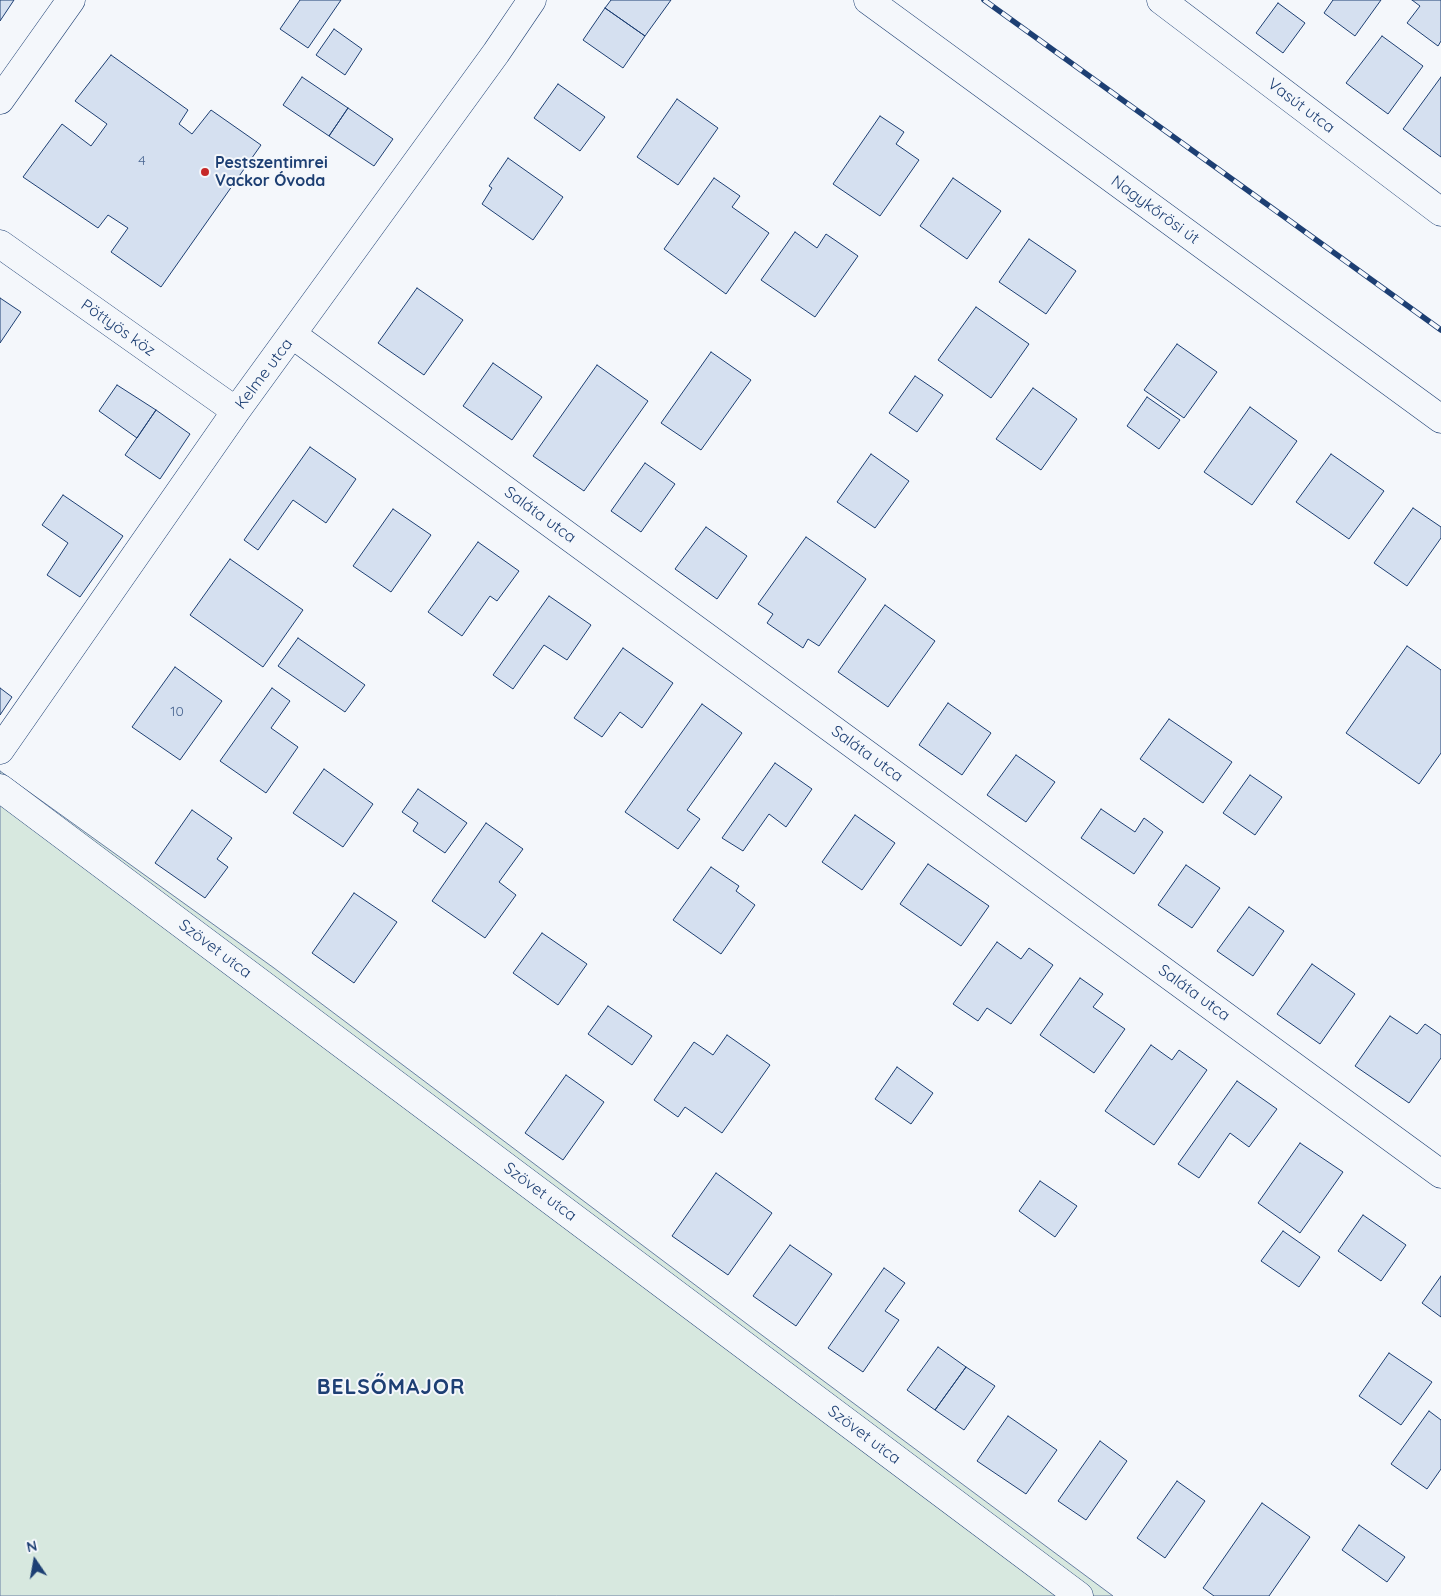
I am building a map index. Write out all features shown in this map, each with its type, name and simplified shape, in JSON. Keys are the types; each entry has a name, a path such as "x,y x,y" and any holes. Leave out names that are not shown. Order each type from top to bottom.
{"street":[{"path":"0,100 71,0"},
{"name":"Kelme utca","path":"0,750 236,411 293,335 532,0"},
{"name":"Nagykőrösi út","path":"868,0 1441,419"},
{"name":"Vasút utca","path":"1161,0 1441,212"},
{"name":"Pöttyös köz","path":"0,244 236,411"},
{"name":"Saláta utca","path":"293,335 1441,1174"},
{"name":"Szövet utca","path":"0,788 1079,1596"}],"shaded area":[{"path":"0,771 274,968 755,1330 1113,1596 0,1596"}],"building":[{"path":"0,0 14,0 0,21"},
{"path":"300,0 341,0 308,48 280,29"},
{"path":"611,0 671,0 645,36 605,8"},
{"path":"1333,0 1381,0 1355,36 1324,13"},
{"path":"1412,0 1441,0 1441,41 1438,46 1407,23 1420,6"},
{"path":"1278,3 1305,23 1283,53 1256,33"},
{"path":"605,8 645,36 623,68 583,40"},
{"path":"334,29 362,49 345,75 316,55"},
{"path":"1382,36 1423,66 1388,114 1346,83"},
{"name":"Pestszentimrei Vackor Óvoda","path":"111,55 188,110 179,124 192,134 211,110 261,145 161,287 111,252 128,228 108,215 98,228 23,177 62,124 91,146 107,124 75,101"},
{"path":"302,77 348,108 329,136 283,105"},
{"path":"1441,77 1441,157 1403,129"},
{"path":"558,84 605,117 580,151 534,118"},
{"path":"677,99 718,128 678,185 637,157"},
{"path":"348,108 393,139 374,166 329,136"},
{"path":"880,116 904,132 896,144 919,160 880,216 833,184"},
{"path":"508,158 563,197 533,240 482,204 492,188 489,186"},
{"path":"714,178 740,196 732,207 769,233 726,294 664,249"},
{"path":"953,178 1001,211 967,259 920,226"},
{"path":"795,232 817,248 826,234 858,256 815,317 761,280"},
{"path":"1029,239 1076,271 1046,314 999,282"},
{"path":"417,288 463,320 424,375 378,343"},
{"path":"0,298 21,312 0,343"},
{"path":"976,307 1029,344 991,398 938,360"},
{"path":"1177,344 1217,372 1184,418 1144,390"},
{"path":"711,352 751,380 701,450 661,423"},
{"path":"493,363 542,397 512,440 463,406"},
{"path":"597,365 648,401 584,491 533,456"},
{"path":"915,376 943,395 917,432 889,413"},
{"path":"117,385 156,410 137,438 99,411"},
{"path":"1033,388 1077,419 1041,470 996,439"},
{"path":"1147,397 1180,420 1159,449 1127,426"},
{"path":"1250,407 1297,441 1252,505 1204,472"},
{"path":"156,410 190,434 160,479 125,455"},
{"path":"310,447 356,479 326,523 293,500 258,550 244,540"},
{"path":"871,454 909,481 875,528 837,502"},
{"path":"1331,454 1384,491 1349,539 1296,502"},
{"path":"645,463 675,484 641,532 611,511"},
{"path":"63,495 123,536 80,597 47,575 68,543 42,525"},
{"path":"1413,508 1441,527 1441,538 1407,586 1374,563"},
{"path":"393,509 431,535 391,592 353,566"},
{"path":"706,527 747,556 717,599 675,569"},
{"path":"806,537 866,579 819,646 808,639 803,648 767,623 773,614 758,604"},
{"path":"478,542 519,571 497,601 490,596 462,636 428,612"},
{"path":"230,559 303,610 263,667 190,615"},
{"path":"549,596 591,625 567,660 544,645 513,689 493,675"},
{"path":"885,605 935,641 888,707 838,672"},
{"path":"298,638 365,685 345,712 278,666"},
{"path":"1407,646 1441,670 1441,753 1419,784 1346,733"},
{"path":"623,648 673,683 642,728 620,712 602,737 574,718"},
{"path":"175,667 222,701 180,760 132,727"},
{"path":"0,688 12,697 0,715"},
{"path":"272,688 290,701 271,728 298,747 266,793 220,761"},
{"path":"948,703 991,733 962,775 919,745"},
{"path":"702,704 742,733 687,810 700,819 678,849 625,812"},
{"path":"1169,719 1232,762 1203,803 1140,759"},
{"path":"1016,755 1055,782 1026,822 987,795"},
{"path":"775,763 812,789 786,827 769,814 743,851 722,838"},
{"path":"324,769 373,804 343,847 293,813"},
{"path":"1250,775 1282,797 1255,835 1223,813"},
{"path":"418,789 467,823 445,853 413,831 418,823 402,812"},
{"path":"1101,809 1135,832 1144,818 1163,832 1134,874 1081,838"},
{"path":"192,810 232,838 217,859 228,867 205,898 155,863"},
{"path":"855,815 895,843 862,890 822,862"},
{"path":"486,823 523,849 499,882 516,895 485,938 432,901"},
{"path":"928,864 989,906 961,946 900,904"},
{"path":"1186,865 1220,888 1192,928 1158,905"},
{"path":"711,867 739,886 736,891 755,905 721,954 673,920"},
{"path":"354,893 397,922 354,983 312,953"},
{"path":"1249,907 1284,931 1253,976 1217,951"},
{"path":"542,933 587,964 558,1005 513,973"},
{"path":"997,942 1021,959 1029,948 1053,965 1011,1024 987,1008 978,1021 953,1004"},
{"path":"1312,964 1355,994 1320,1044 1277,1014"},
{"path":"1080,978 1103,994 1093,1007 1125,1029 1094,1073 1040,1035"},
{"path":"608,1006 652,1036 632,1065 588,1034"},
{"path":"1390,1016 1417,1034 1425,1024 1441,1035 1441,1058 1409,1103 1355,1066"},
{"path":"727,1035 770,1065 722,1133 685,1107 678,1117 654,1100 694,1042 713,1055"},
{"path":"1151,1045 1172,1060 1179,1050 1207,1070 1154,1145 1105,1111"},
{"path":"897,1067 933,1093 911,1124 875,1099"},
{"path":"566,1075 604,1102 563,1160 525,1133"},
{"path":"1237,1081 1277,1109 1249,1147 1230,1133 1199,1178 1178,1164"},
{"path":"1300,1143 1343,1172 1300,1233 1258,1203"},
{"path":"716,1173 772,1213 728,1275 672,1236"},
{"path":"1040,1181 1077,1206 1055,1237 1019,1211"},
{"path":"1363,1215 1406,1245 1381,1281 1338,1251"},
{"path":"1283,1231 1320,1257 1299,1287 1261,1261"},
{"path":"790,1245 832,1274 796,1326 753,1296"},
{"path":"884,1268 905,1283 885,1311 899,1320 863,1372 828,1348"},
{"path":"1441,1276 1441,1317 1422,1303"},
{"path":"938,1347 966,1367 935,1410 907,1390"},
{"path":"1389,1353 1432,1382 1401,1425 1359,1396"},
{"path":"966,1367 995,1386 964,1430 935,1410"},
{"path":"1429,1411 1441,1420 1441,1469 1427,1489 1391,1464"},
{"path":"1008,1416 1057,1450 1026,1494 977,1461"},
{"path":"1100,1441 1127,1461 1086,1520 1058,1501"},
{"path":"1177,1481 1205,1501 1165,1558 1137,1538"},
{"path":"1262,1503 1310,1537 1269,1596 1214,1596 1203,1588"},
{"path":"1359,1525 1405,1557 1387,1582 1342,1550"}],"railway":[{"path":"984,0 1441,330"}],"place":[{"name":"Pestszentimrei Vackor Óvoda","path":"205,172"}],"district":[{"name":"BELSŐMAJOR","path":"391,1388"}]}
